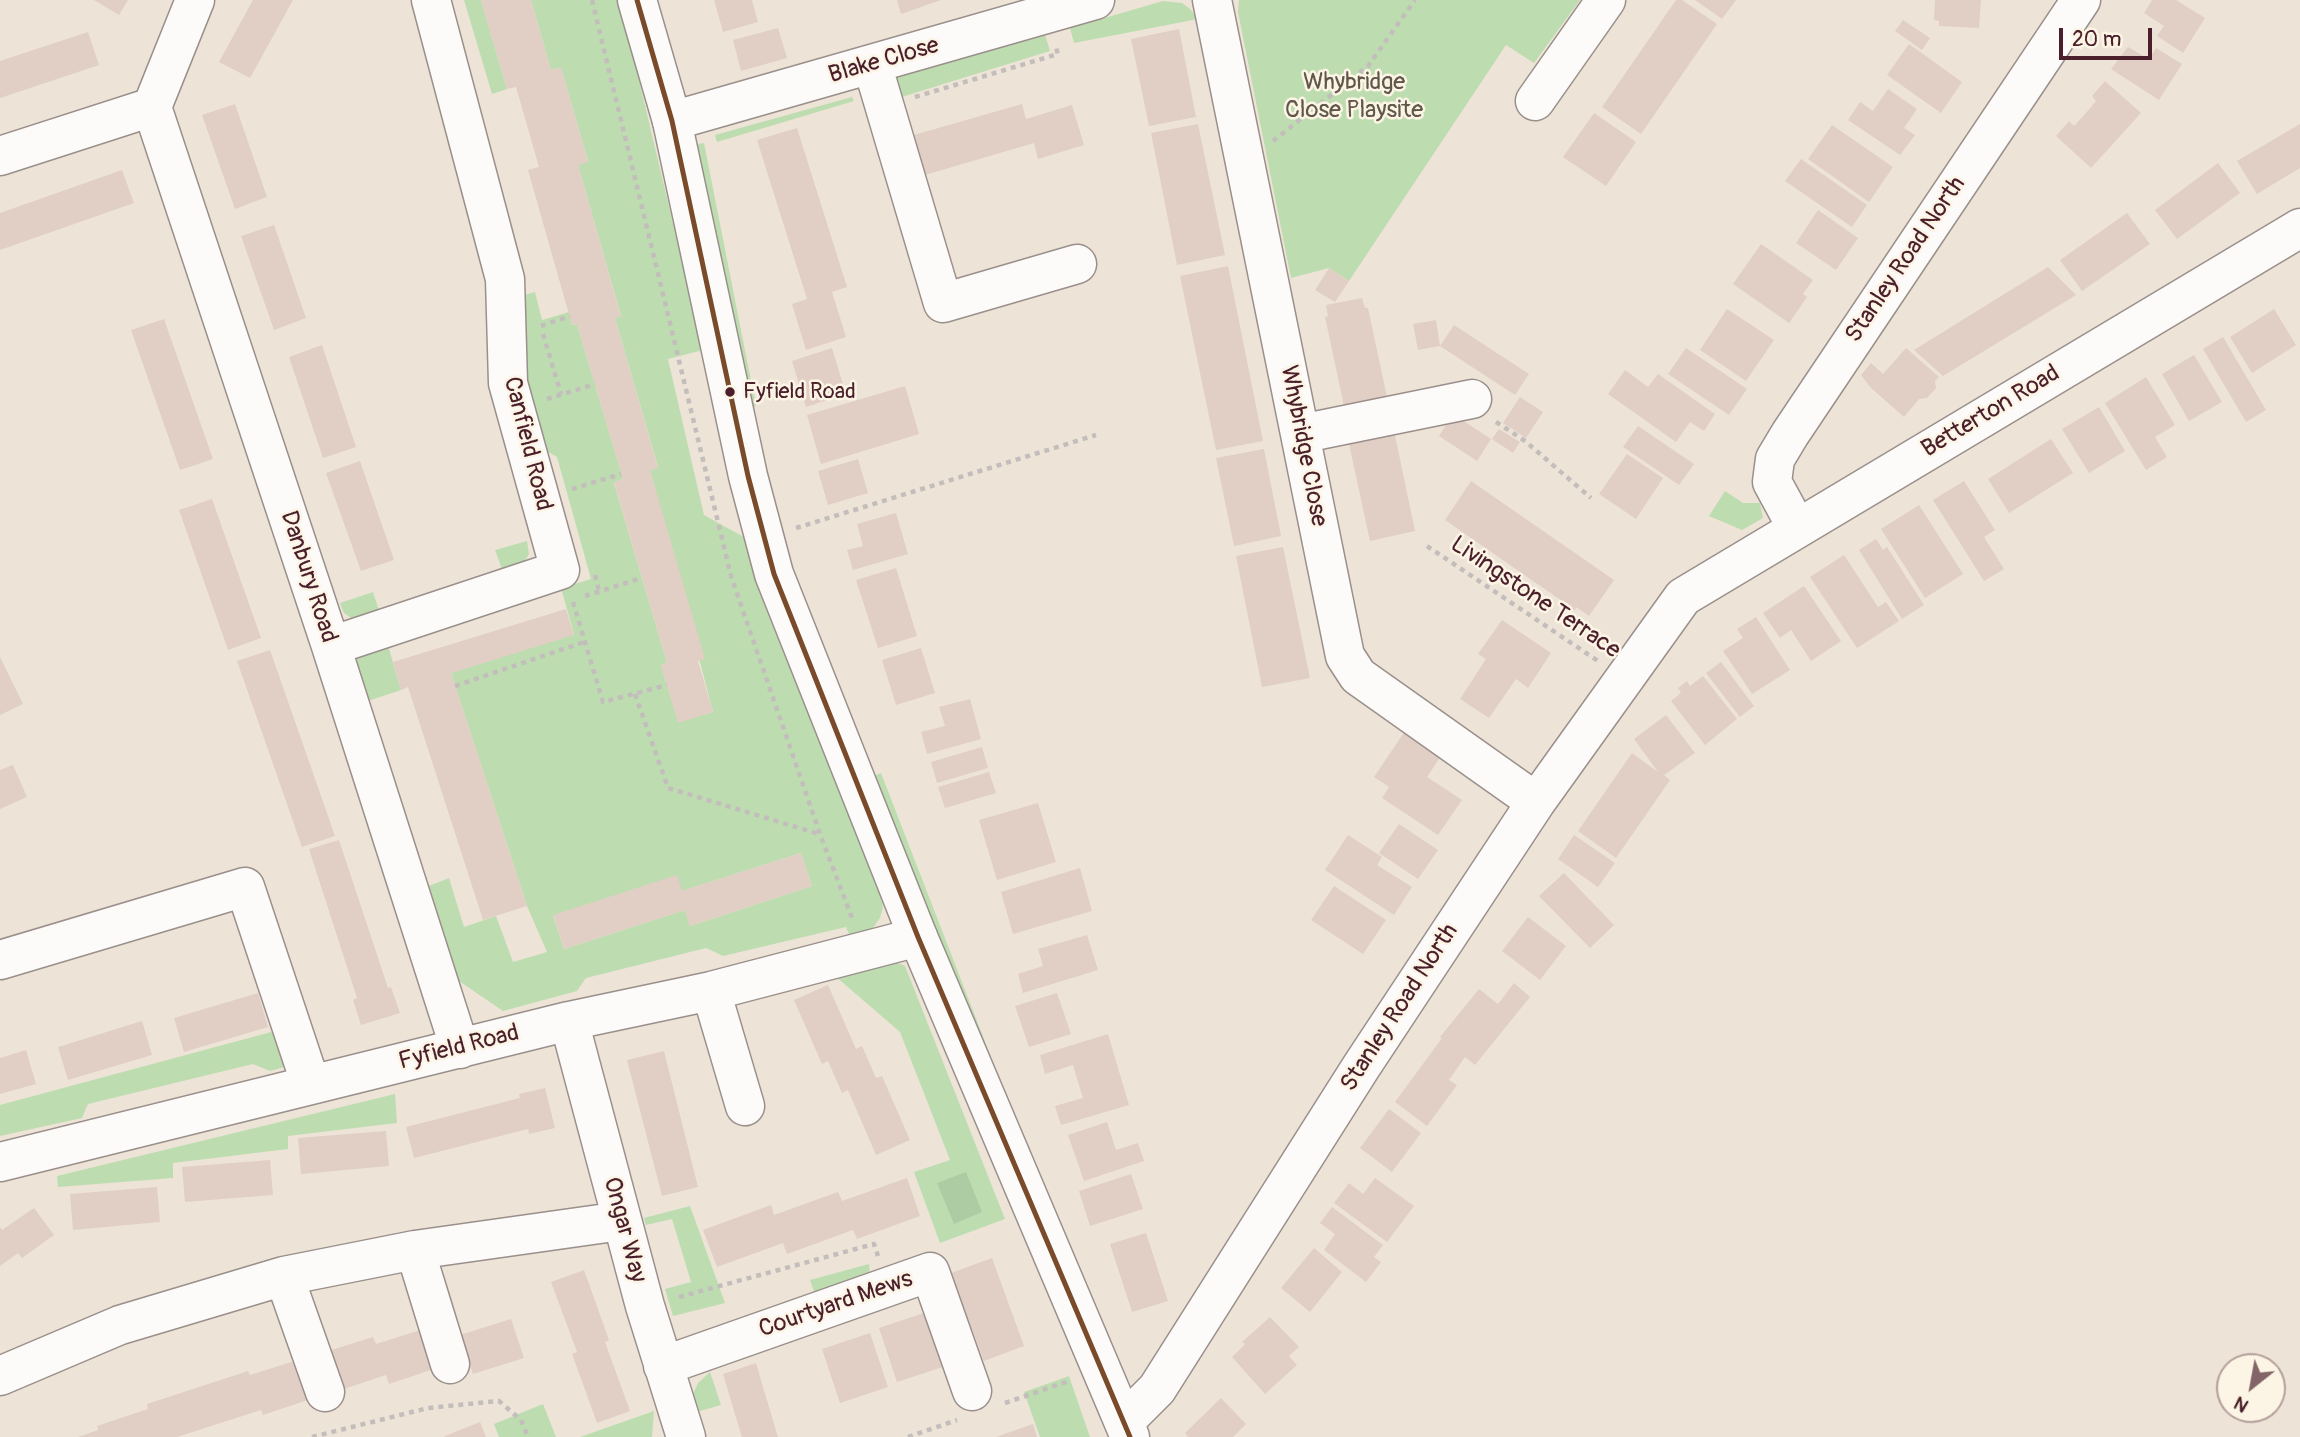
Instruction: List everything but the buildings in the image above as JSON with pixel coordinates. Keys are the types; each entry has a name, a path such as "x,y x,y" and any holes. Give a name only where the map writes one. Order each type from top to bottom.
{"street":[{"path":"0,156 152,107 195,0"},
{"name":"Canfield Road","path":"331,646 560,570 508,383 505,279 431,0"},
{"path":"637,0 672,121 748,476 784,605 918,937 1127,1429"},
{"name":"Blake Close","path":"672,121 1095,0"},
{"name":"Whybridge Close","path":"1212,0 1345,656 1358,676 1536,802"},
{"path":"1535,101 1606,0"},
{"name":"Stanley Road North","path":"1797,528 1772,482 1775,459 2070,7"},
{"path":"872,64 943,303 1077,264"},
{"name":"Danbury Road","path":"152,107 331,646 460,1049"},
{"name":"Betterton Road","path":"1683,597 2300,228"},
{"path":"1300,434 1467,400"},
{"name":"Stanley Road North","path":"1127,1429 1157,1389 1361,1067 1536,802 1683,597"},
{"path":"0,960 245,887 311,1085"},
{"name":"Fyfield Road","path":"0,1161 569,1021 711,991 918,937"},
{"path":"711,991 746,1106"},
{"name":"Ongar Way","path":"569,1021 621,1221 686,1437"},
{"path":"0,1376 120,1325 284,1276 415,1250 621,1221"},
{"path":"415,1250 450,1363"},
{"name":"Courtyard Mews","path":"663,1366 930,1272 972,1391"},
{"path":"284,1276 325,1392"}],"path":[{"path":"1245,163 1368,66 1415,0"},
{"path":"884,106 1058,54 1046,13"},
{"path":"541,326 561,394"},
{"path":"1467,400 1525,441 1591,498"},
{"path":"764,538 1096,435"},
{"path":"571,490 621,474"},
{"name":"Livingstone Terrace","path":"1427,546 1624,679"},
{"path":"642,578 572,600 603,702 667,685"},
{"path":"455,686 584,642"},
{"path":"635,694 668,788 820,834"},
{"path":"645,1306 874,1244 888,1287"},
{"path":"312,1437 428,1408 499,1401 521,1420 528,1437"}],"green space":[{"path":"464,0 481,0 507,89 492,94"},
{"path":"531,0 620,0 703,350 668,359 704,515 744,537 768,614 880,892 883,907 873,928 851,939 846,927 723,956 706,948 586,978 577,991 503,1011 459,981 429,886 449,878 464,927 496,916 513,962 547,952 527,906 451,673 574,634 561,588 591,579 557,457 539,447 526,397 521,296 535,292 542,320 569,312 572,325 577,324 623,479 614,483 667,663 661,665 678,722 713,712 650,470 658,467 615,318 621,316 578,165 588,161 561,68 551,70","holes":["801,853 812,886 690,926 685,910 564,949 553,916 682,891"]},
{"name":"Whybridge Close Playsite","path":"1239,0 1580,0 1534,63 1506,45 1349,281 1329,268 1291,278 1238,12"},
{"path":"1163,1 1182,3 1198,19 1074,43 1070,28"},
{"path":"1043,28 1050,51 892,100 887,77"},
{"path":"852,97 854,101 717,142 715,135"},
{"path":"704,143 756,406 753,407 697,148 698,144"},
{"path":"1725,491 1743,503 1760,503 1763,518 1742,530 1709,516"},
{"path":"527,541 529,554 523,564 504,575 495,550"},
{"path":"373,592 381,617 354,620 344,613 340,603"},
{"path":"387,642 401,690 368,701 356,656"},
{"path":"881,773 1020,1132 869,778"},
{"path":"893,961 905,966 1005,1219 940,1243 914,1172 950,1160 900,1032 835,976"},
{"path":"286,1028 298,1063 270,1071 253,1064 88,1104 82,1118 0,1136 0,1105"},
{"path":"395,1094 397,1123 288,1136 288,1149 173,1163 173,1178 58,1187 57,1176"},
{"path":"966,1172 982,1212 954,1224 937,1183"},
{"path":"690,1206 725,1303 673,1316 665,1289 691,1282 672,1219 646,1225 644,1218"},
{"path":"869,1264 870,1276 816,1297 810,1280"},
{"path":"710,1372 721,1405 693,1413 693,1394 698,1383"},
{"path":"1069,1376 1090,1437 1040,1437 1024,1392"},
{"path":"543,1404 556,1437 499,1437 494,1424"},
{"path":"654,1411 652,1437 580,1437"}],"transit line":[{"path":"637,0 672,121 748,476 774,574 918,937 1130,1437"}],"place":[{"name":"Fyfield Road","path":"730,392"}]}
